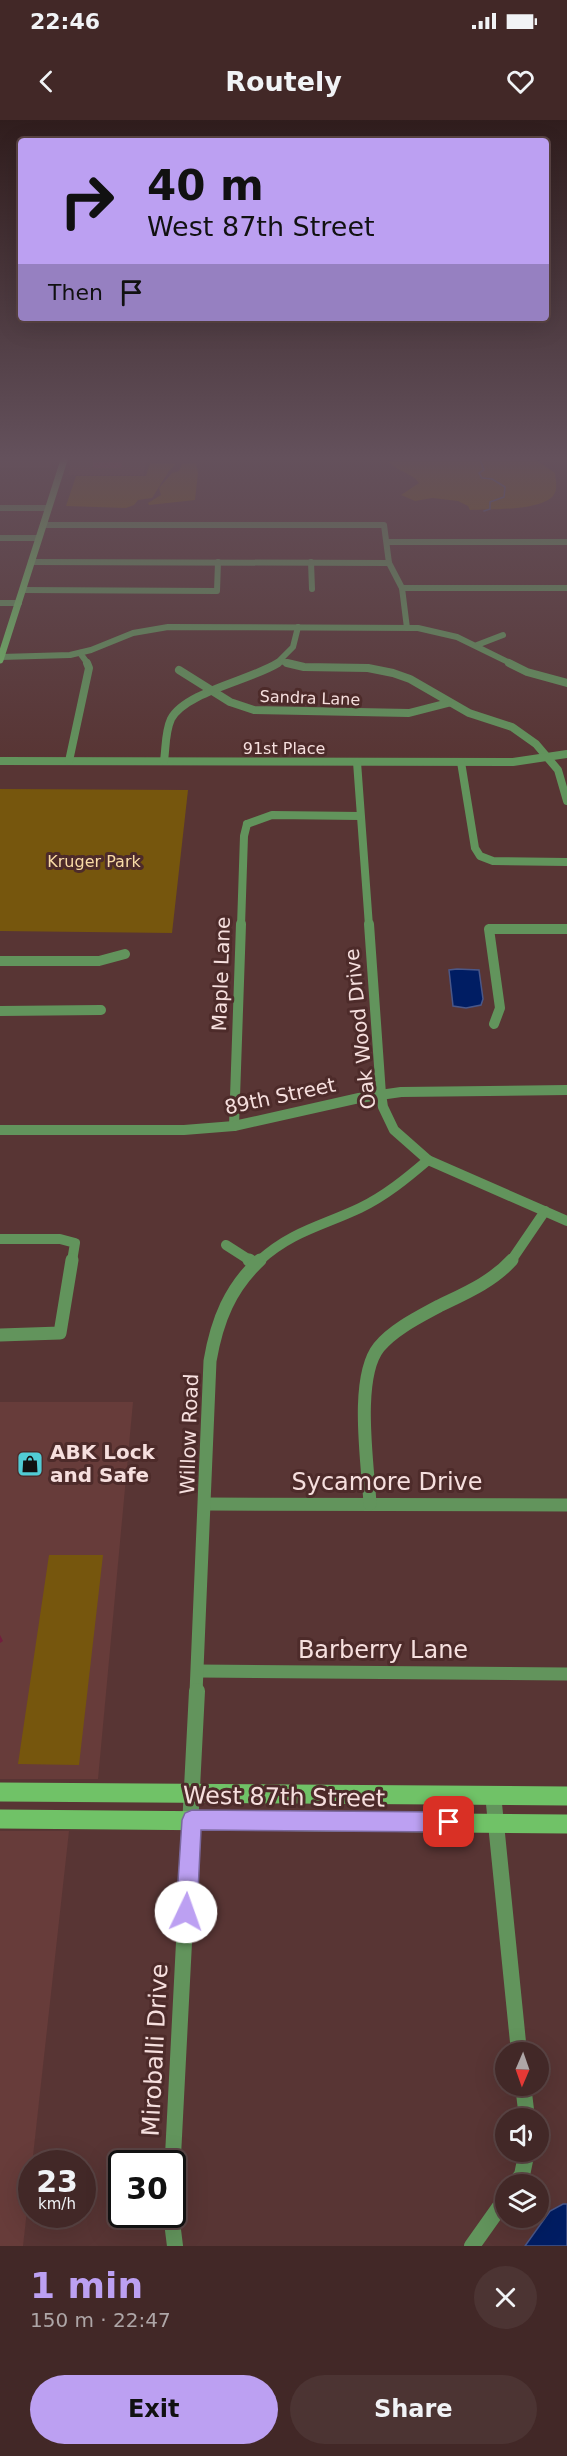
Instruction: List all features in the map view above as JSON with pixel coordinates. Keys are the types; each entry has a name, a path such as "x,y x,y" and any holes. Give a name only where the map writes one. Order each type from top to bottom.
{"street":[{"path":"407,628 402,588 389,562 31,562 1,658 54,657 80,653 133,633 160,628 407,628 449,634 477,645 528,672 566,683"},
{"path":"23,590 217,591 218,562"},
{"path":"311,562 312,589"},
{"path":"402,588 567,588"},
{"path":"0,603 19,603"},
{"path":"164,761 174,714 190,701 246,679 280,662 295,645 298,627"},
{"path":"477,645 503,635"},
{"path":"69,761 89,668 86,659 80,653"},
{"path":"280,662 304,667 381,670 410,679 469,713 519,731 536,744 558,770 567,801"},
{"name":"Sandra Lane","path":"179,670 212,692 237,705 254,710 409,713 433,709 448,702"},
{"name":"91st Place","path":"0,761 513,762 567,754"},
{"name":"Oak Wood Drive","path":"357,762 383,1107 394,1130 428,1160 567,1221"},
{"path":"461,762 475,848 480,856 493,861 567,862"},
{"name":"Maple Lane","path":"234,1126 243,822 272,815 360,816"},
{"path":"494,1024 500,1008 489,929 567,929"},
{"path":"0,961 99,962 125,954"},
{"path":"0,1011 101,1010"},
{"name":"89th Street","path":"0,1130 159,1131 234,1126 381,1094 450,1090 567,1090"},
{"name":"Willow Road","path":"192,1820 206,1504 208,1399 216,1331 220,1316 234,1291 255,1264 302,1231 376,1199 428,1160"},
{"path":"370,1504 364,1389 365,1377 375,1353 399,1330 503,1271 525,1245 545,1211"},
{"path":"0,1239 60,1239 75,1243 60,1333 0,1335"},
{"path":"226,1245 255,1264"},
{"name":"Sycamore Drive","path":"206,1504 567,1505"},
{"name":"Barberry Lane","path":"198,1671 567,1674"},
{"name":"West 87th Street","path":"0,1792 567,1796"},
{"path":"493,1794 518,2042"},
{"name":"West 87th Street","path":"0,1819 567,1824"},
{"name":"Miroballi Drive","path":"173,2150 192,1820"},
{"path":"472,2246 495,2214"},
{"path":"173,2228 175,2246"}],"shaded area":[{"path":"449,970 479,970 483,999 481,1005 466,1008 453,1006"},
{"path":"0,1402 133,1402 98,1779 0,1779"},
{"path":"0,1831 69,1831 34,2150 18,2150 18,2228 25,2228 23,2246 0,2246"},
{"path":"567,2204 567,2246 525,2246 538,2228 549,2228 550,2211"}],"green space":[{"name":"Kruger Park","path":"0,789 188,790 172,933 0,931"},
{"path":"49,1555 103,1555 79,1765 18,1764"}],"place":[{"name":"ABK Lock and Safe","path":"30,1464"}],"route":[{"path":"186,1912 192,1820 449,1822"}]}
